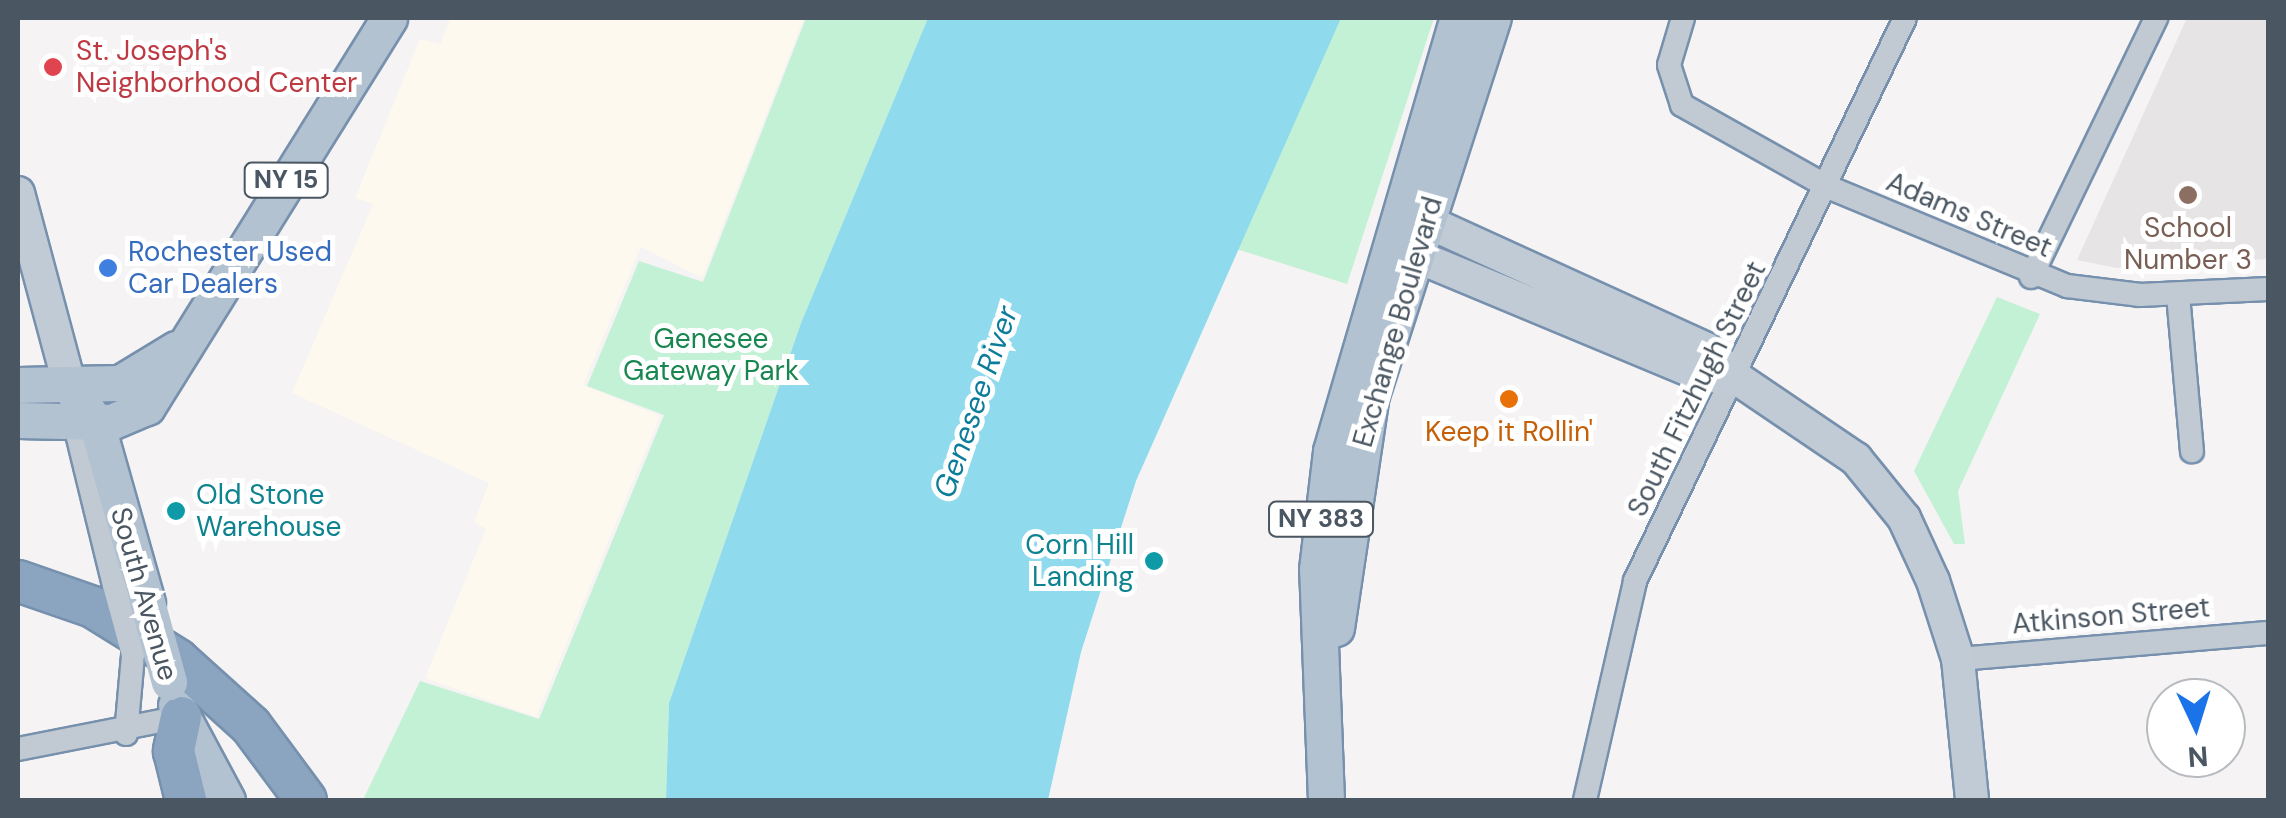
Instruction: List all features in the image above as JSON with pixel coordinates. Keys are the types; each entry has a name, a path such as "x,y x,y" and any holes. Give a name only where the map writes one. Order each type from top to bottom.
{"highway":[{"path":"18,580 93,607 178,660 241,716 306,800"},
{"path":"175,700 174,752 186,800"}],"main road":[{"name":"NY 15","path":"18,385 79,410 142,411 388,18"},
{"name":"Exchange Boulevard","path":"1413,215 1458,18"},
{"name":"Exchange Boulevard","path":"1326,800 1327,693 1320,520 1339,411 1493,18"},
{"name":"South Avenue","path":"18,193 79,410 147,602 175,700 227,800"},
{"path":"1413,215 1706,349 1738,380 1813,423 1891,498 1958,659 1972,800"},
{"path":"1402,249 1702,375 1738,380"},
{"path":"18,420 79,410"}],"street":[{"name":"Adams Street","path":"1682,18 1669,64 1682,105 1828,187 2032,277 2178,295 2268,289"},
{"name":"South Fitzhugh Street","path":"1586,800 1623,612 1738,380 1905,18"},
{"path":"2032,277 2156,18"},
{"path":"2178,295 2192,451"},
{"name":"South Avenue","path":"79,410 132,655 126,734"},
{"name":"Atkinson Street","path":"1958,659 2268,633"},
{"path":"18,749 126,734 175,700"}],"shaded area":[{"path":"451,18 804,18 702,278 641,247 583,385 660,416 536,717 425,678 486,529 474,522 489,483 292,393 373,204 355,198 420,39 440,44"},
{"name":"School Number 3","path":"2187,18 2268,18 2268,259 2117,268 2077,260"}],"green space":[{"name":"Genesee Gateway Park","path":"806,18 928,18 801,323 669,703 666,800 363,800 420,681 539,719 664,415 587,386 639,261 703,282"},
{"path":"1330,18 1434,18 1347,284 1227,246"},
{"path":"1997,297 2040,314 1958,491 1965,544 1954,544 1914,471"}],"water":[{"name":"Genesee River","path":"928,18 1341,18 1136,481 1081,652 1048,800 666,800 669,703 801,323"}],"place":[{"name":"St. Joseph's Neighborhood Center","path":"53,67"},
{"name":"School Number 3","path":"2188,195"},
{"name":"Rochester Used Car Dealers","path":"108,268"},
{"name":"Keep it Rollin'","path":"1509,399"},
{"name":"Old Stone Warehouse","path":"176,511"},
{"name":"Corn Hill Landing","path":"1154,561"}]}
